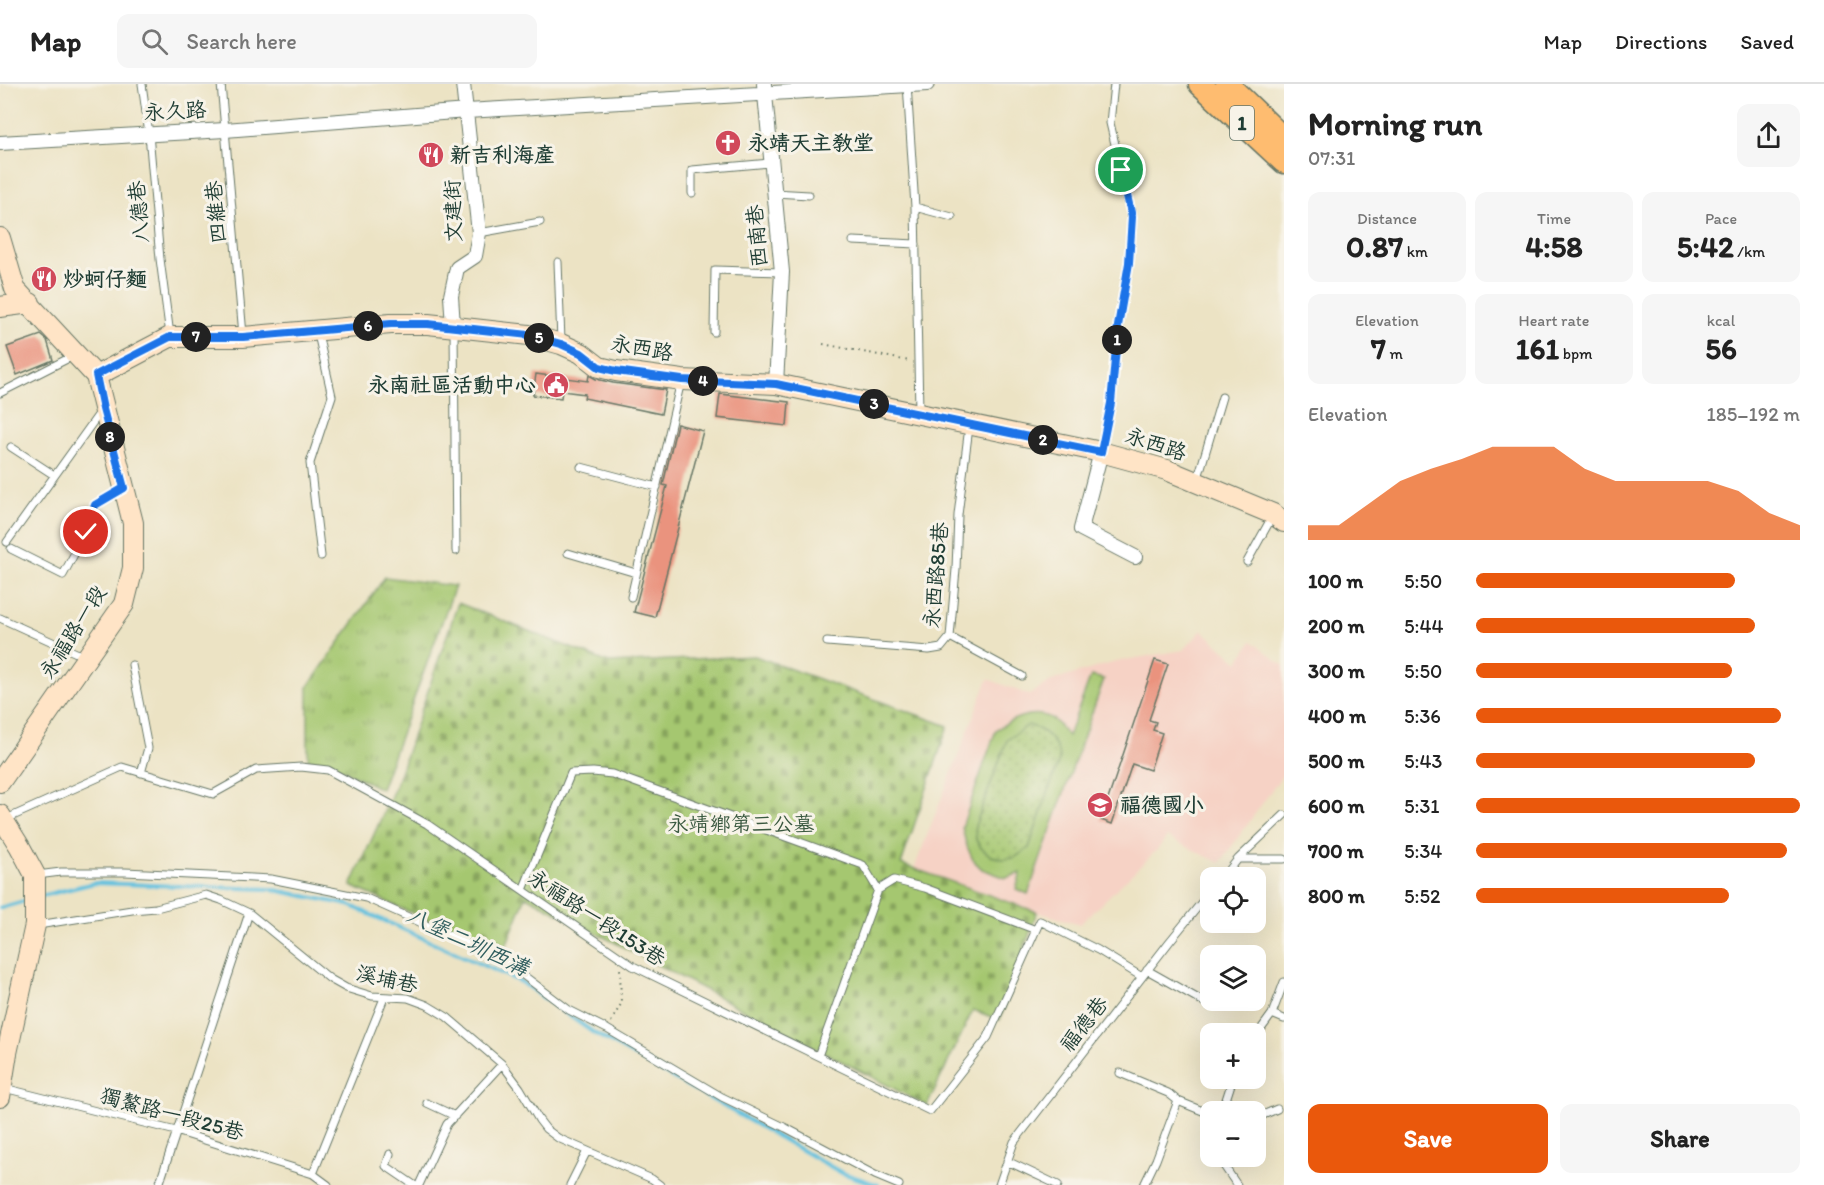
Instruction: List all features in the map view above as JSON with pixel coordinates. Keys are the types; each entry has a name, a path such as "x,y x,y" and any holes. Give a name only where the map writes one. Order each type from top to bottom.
{"main road":[{"name":"1","path":"1200,84 1284,162"},
{"name":"1","path":"1227,84 1284,139"}],"street":[{"name":"文建街","path":"453,326 451,296 457,268 476,256 479,233 463,84"},
{"name":"永久路","path":"0,143 225,130 764,89 927,84"},
{"name":"西南巷","path":"764,89 782,272 776,384"},
{"name":"永福路一段","path":"0,238 15,289 96,375 133,523 134,568 124,604 0,783"},
{"path":"0,307 30,303"},
{"name":"永西路","path":"96,375 170,337 243,337 391,324 453,326 529,335 561,344 581,353 599,367 682,380 776,384 1101,452 1167,470 1279,518"},
{"path":"1101,452 1081,529 1135,557"},
{"path":"1,1092 7,1053 35,925 34,875 21,847 2,818"}],"lane":[{"name":"八德巷","path":"142,84 170,337"},
{"name":"四維巷","path":"221,84 243,337"},
{"path":"1101,452 1111,403 1118,326 1129,263 1132,217 1110,123 1114,84"},
{"path":"907,85 915,207 919,414"},
{"path":"692,193 692,170 770,163"},
{"path":"774,193 808,195"},
{"path":"915,207 952,217"},
{"path":"479,233 540,222"},
{"path":"853,241 916,244"},
{"path":"558,262 561,344"},
{"path":"714,332 715,270 782,272"},
{"path":"453,326 456,551"},
{"path":"317,330 332,396 310,462 321,556"},
{"path":"0,393 77,353"},
{"path":"631,597 682,380"},
{"path":"1196,482 1222,397"},
{"path":"7,542 103,409"},
{"name":"永西路85巷","path":"826,642 929,650 941,648 950,637 958,515 969,425"},
{"path":"11,447 54,475"},
{"path":"581,467 657,487"},
{"path":"11,549 63,575 86,532 95,505 124,488"},
{"path":"1247,562 1279,518"},
{"path":"568,553 636,573"},
{"path":"0,618 87,658"},
{"path":"950,637 1022,676"},
{"path":"132,665 148,748 141,772"},
{"name":"永福路一段153巷","path":"2,818 122,767 213,794 256,770 301,767 328,770 428,824 633,966 930,1111 988,1037 1036,930"},
{"path":"523,890 571,773 593,771 612,774 862,865 878,890"},
{"path":"1232,867 1284,815"},
{"path":"1238,859 1284,859"},
{"path":"34,875 61,872 124,872 271,879 366,898 502,959 569,1010 607,1029 722,1097 899,1185"},
{"path":"818,1056 878,890 894,880 925,888 1036,930 1040,921 1200,1000"},
{"name":"溪埔巷","path":"35,925 156,908 206,895 249,913 330,979 345,988 384,998 408,998 427,1005 447,1017 502,1064 546,1129 558,1138 652,1179 660,1185"},
{"name":"福德巷","path":"999,1185 1014,1142 1200,904"},
{"path":"159,1185 249,913"},
{"path":"1265,1023 1272,1014 1284,982"},
{"path":"314,1174 384,998"},
{"path":"1272,1014 1284,1019"},
{"path":"390,1154 386,1166 416,1185 447,1124 502,1064"},
{"path":"1120,1073 1168,1093 1178,1101 1200,1110"},
{"name":"獨鰲路一段25巷","path":"1,1092 176,1131 314,1174 328,1185"},
{"path":"1144,1185 1178,1101"},
{"path":"427,1103 455,1116"},
{"path":"1266,1114 1277,1109"},
{"path":"570,1185 587,1151"},
{"path":"1007,1161 1058,1185"},
{"path":"1225,1167 1237,1185"}],"path":[{"path":"823,344 918,363"},
{"path":"607,1029 621,1004 620,957"}],"shaded area":[{"name":"福德國小","path":"1202,630 1238,662 1252,641 1284,666 1284,773 1220,863 1167,837 1157,850 1080,924 1037,912 914,869 988,679 1029,695 1051,681 1119,661 1184,650"}],"green space":[{"path":"385,577 455,586 381,789 328,762 308,760 308,687"},
{"name":"永靖鄉第三公墓","path":"458,603 609,663 755,656 948,726 901,864 1037,912 1000,1020 973,1010 927,1106 526,896 503,953 351,886 395,787"},
{"path":"1091,676 1104,679 1028,894 1016,889 1021,873 1006,878 982,869 973,860 962,827 996,730 1022,716 1044,715 1054,720 1068,736","holes":["1028,725 1049,737 1060,758 1029,848 1014,858 1003,859 991,856 981,848 976,840 975,826 1007,740"]},
{"path":"1028,725 1049,737 1060,758 1029,848 1014,858 1003,859 991,856 981,848 976,840 975,826 1007,740"}],"building":[{"path":"41,335 47,340 53,360 17,375 7,347"},
{"path":"536,374 588,381 589,375 613,383 666,390 661,414 584,398 585,394 562,391 561,398 533,395"},
{"path":"720,394 789,402 787,426 717,418"},
{"path":"677,424 703,431 655,617 634,612 667,486 663,485"},
{"path":"1155,660 1168,664 1149,720 1156,722 1153,730 1162,733 1150,770 1132,764 1112,824 1101,820"}],"waterway":[{"name":"八堡二圳西溝","path":"41,896 94,883 270,889 349,905 523,983 594,1033 842,1173 878,1185"},
{"name":"八堡二圳西溝","path":"0,908 28,900"}],"place":[{"name":"永靖天主教堂","path":"728,143"},
{"name":"新吉利海產","path":"431,155"},
{"name":"炒蚵仔麵","path":"44,279"},
{"name":"永南社區活動中心","path":"556,385"},
{"name":"福德國小","path":"1100,805"}],"route":[{"path":"86,532 95,505 124,488 96,375 170,337 243,337 391,324 428,324 529,335 561,344 581,353 599,367 616,371 682,380 776,384 1101,452 1111,403 1118,326 1129,263 1132,217 1121,170"}]}
